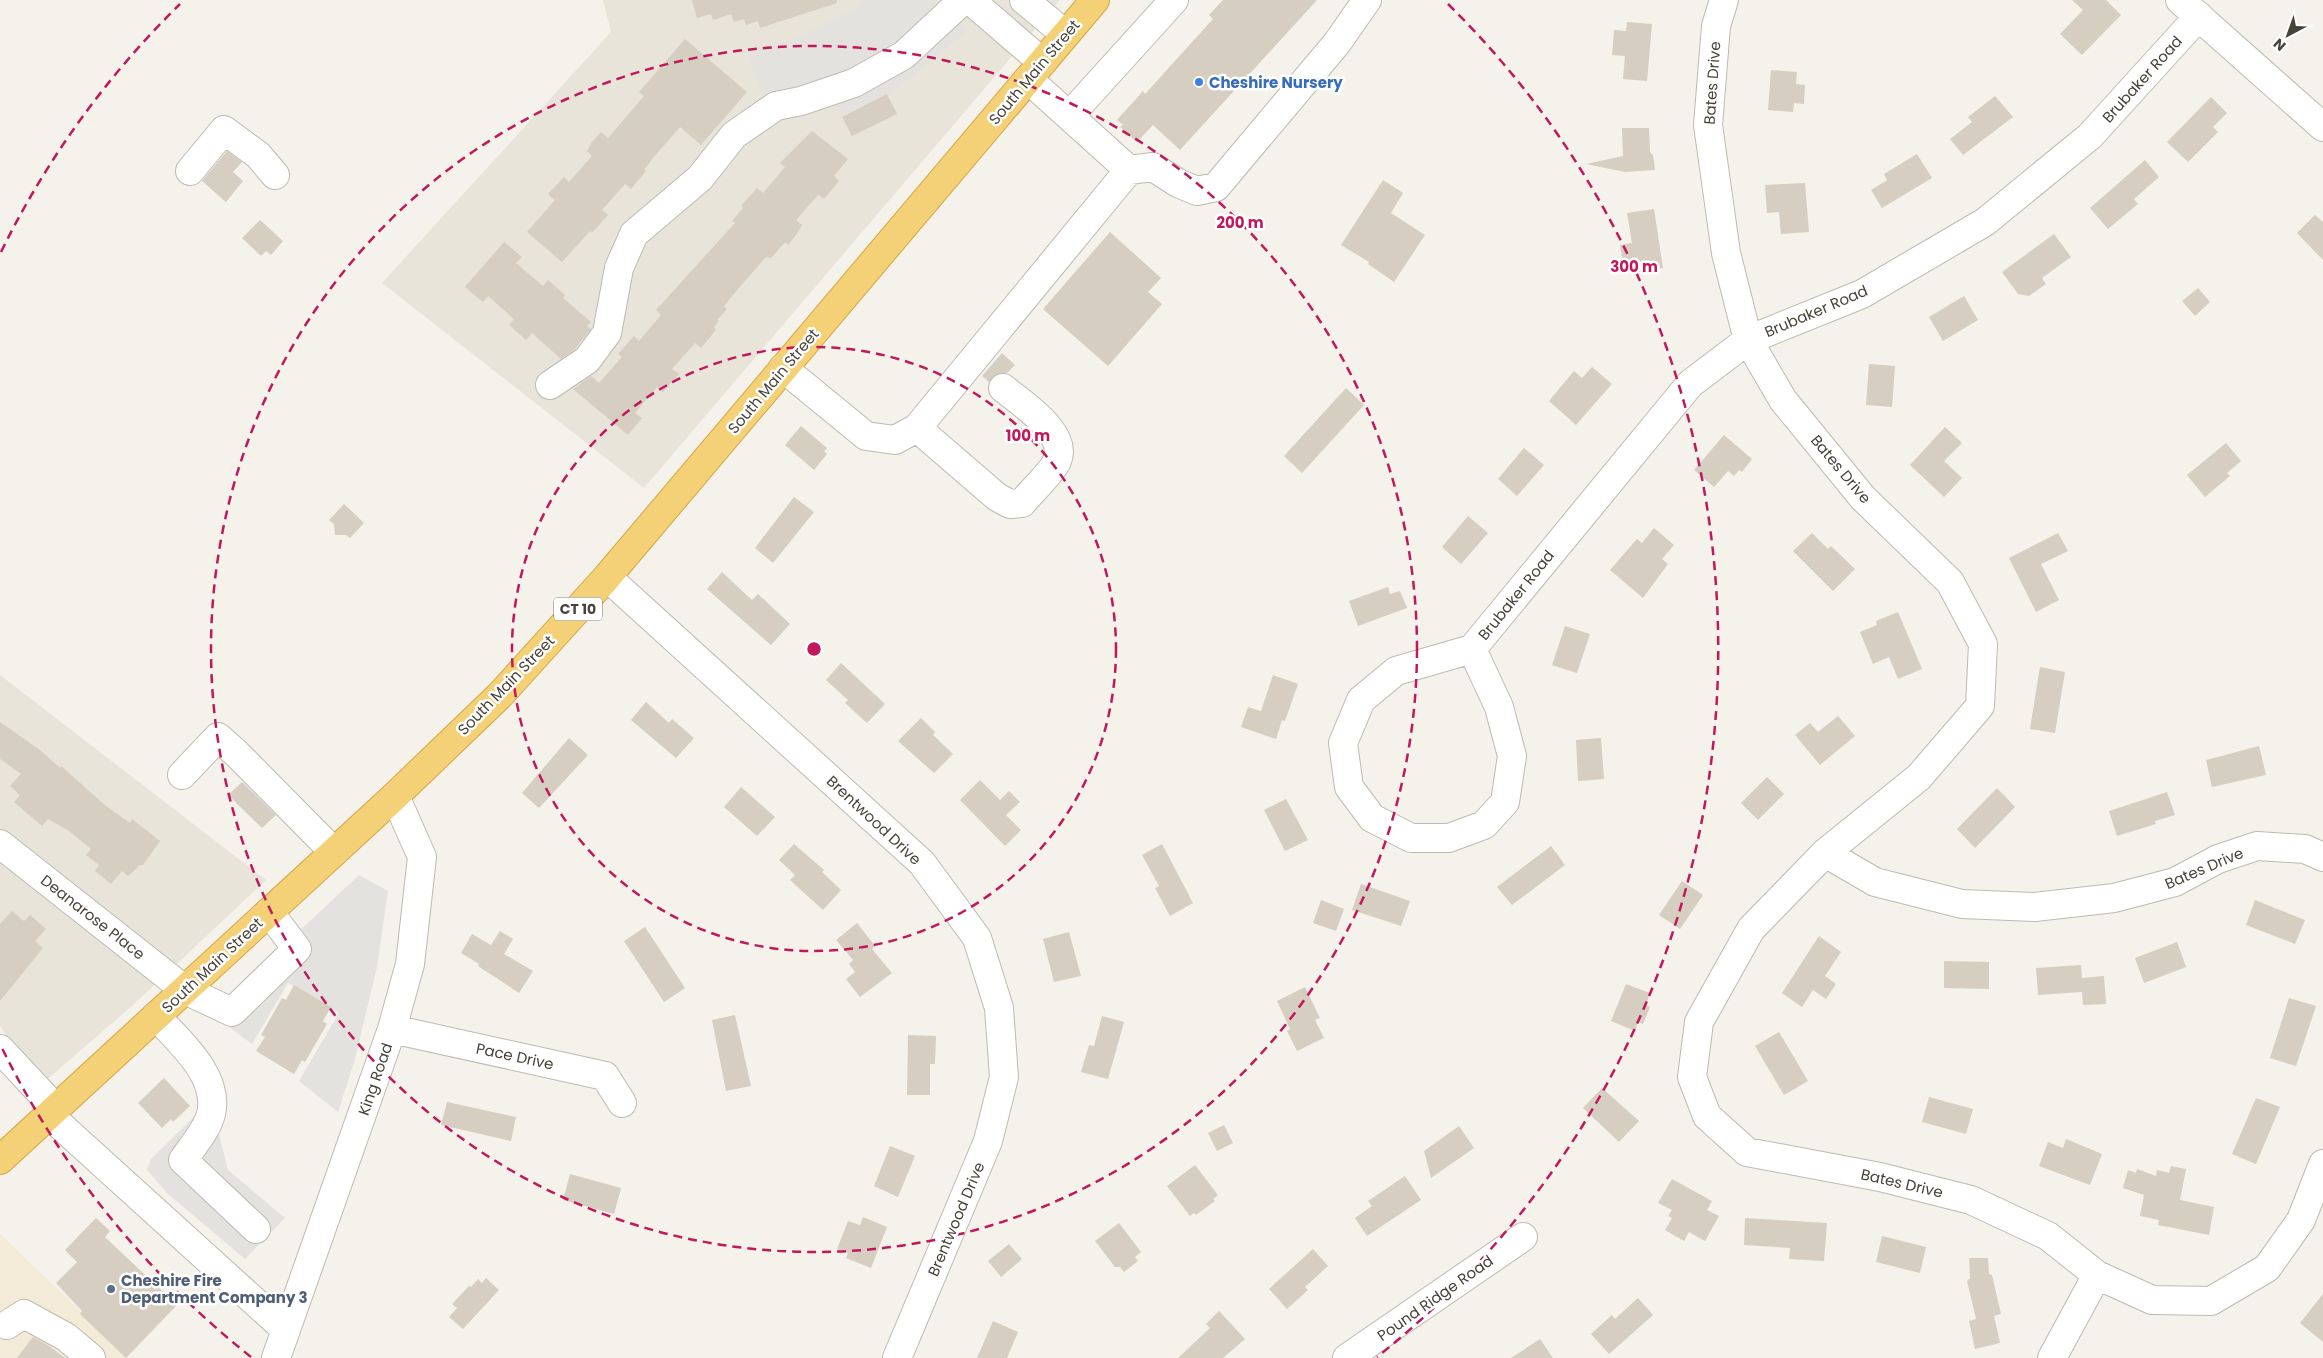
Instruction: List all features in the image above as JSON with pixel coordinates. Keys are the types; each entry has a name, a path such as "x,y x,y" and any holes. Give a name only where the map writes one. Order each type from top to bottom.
{"highway":[{"name":"South Main Street","path":"0,1160 395,796 501,694 607,577 1095,0"}],"street":[{"path":"550,386 587,360 607,333 619,268 634,234 700,178 734,135 776,106 801,101 854,83 904,55 963,0"},
{"path":"970,0 1035,70 1069,116 1129,170"},
{"path":"1024,0 1065,34"},
{"path":"1069,116 1174,0"},
{"path":"784,368 866,436 895,440 917,428 1129,170 1153,167 1197,191 1216,187 1337,43 1367,0"},
{"name":"Bates Drive","path":"1724,0 1716,26 1708,125 1726,253 1748,340 1783,400 1863,498 1950,582 1984,644 1980,706 1919,777 1825,854 1751,929 1699,1022 1692,1077 1707,1116 1747,1152 1880,1177 1971,1200 2048,1236 2097,1274 2152,1300 2210,1301 2267,1268 2301,1220 2323,1164"},
{"path":"2189,8 2323,128"},
{"name":"Brubaker Road","path":"1472,649 1499,707 1512,756 1505,802 1484,825 1449,838 1411,838 1372,818 1349,787 1343,743 1361,700 1396,671 1472,649 1690,384 1748,340 1862,294 1985,222 2090,136 2189,8"},
{"path":"190,171 224,130 258,155 275,175"},
{"path":"917,428 997,497 1010,504 1022,503 1057,462 1060,446 1052,430 1003,388"},
{"name":"Brentwood Drive","path":"607,577 922,863 977,938 999,1008 1004,1077 988,1141 897,1358"},
{"path":"182,775 218,737 334,852"},
{"name":"King Road","path":"276,1358 392,1029 410,964 422,857 395,796"},
{"name":"Deanarose Place","path":"0,844 185,990 232,1012 297,949 269,912"},
{"name":"Bates Drive","path":"1825,854 1875,882 1962,904 2035,907 2114,898 2175,882 2218,859 2257,846 2305,849 2323,857"},
{"path":"156,1016 199,1065 210,1087 211,1116 183,1160 256,1229"},
{"name":"Pace Drive","path":"392,1029 605,1076 622,1103"},
{"path":"0,1049 53,1112 286,1330"},
{"name":"Pound Ridge Road","path":"1347,1358 1522,1237"},
{"path":"2052,1358 2097,1274"},
{"path":"2,1325 24,1314 66,1337 91,1358"}],"shaded area":[{"path":"603,0 1060,0 644,488 382,283 611,32"},
{"path":"864,0 932,0 967,31 894,91 842,116 833,99 771,119 747,53 796,38 856,8"},
{"path":"0,675 266,880 132,1006 44,1082 12,1045 0,1026"},
{"path":"359,875 388,891 377,967 355,1059 338,1112 299,1081 339,1013 288,983 252,1044 211,1014"},
{"path":"204,1107 216,1123 228,1170 285,1218 245,1259 168,1194 147,1170 151,1159"},
{"path":"0,1234 129,1358 0,1358"}],"building":[{"path":"692,0 837,0 837,3 760,28 758,21 746,25 744,19 734,22 731,14 713,20 711,14 697,18"},
{"name":"Cheshire Nursery","path":"1223,0 1317,0 1180,150 1153,125 1137,142 1120,127 1123,125 1117,120 1143,91 1145,94 1213,19 1209,15"},
{"path":"2072,0 2106,0 2121,15 2082,55 2060,34 2083,10"},
{"path":"1627,22 1652,24 1647,81 1623,79 1625,56 1612,55 1614,30 1626,31"},
{"path":"685,39 747,92 701,145 680,127 653,158 644,170 646,171 631,189 625,184 602,210 608,215 592,233 590,231 562,262 527,232 555,200 548,194 564,177 569,182 592,156 587,151 601,132 608,138 644,96 639,92"},
{"path":"1771,70 1797,72 1796,84 1805,85 1804,104 1794,103 1793,112 1768,110"},
{"path":"887,94 897,114 852,136 842,117"},
{"path":"1995,96 2013,117 1963,155 1950,139 1972,122 1968,117"},
{"path":"2211,97 2227,113 2213,127 2218,132 2188,162 2167,142"},
{"path":"1622,128 1649,128 1650,152 1653,155 1655,170 1625,172 1586,164 1623,156"},
{"path":"812,131 848,159 834,176 839,181 824,199 818,195 796,220 802,225 788,245 785,242 771,258 766,257 738,289 724,306 727,309 717,320 719,321 714,327 716,330 701,348 695,343 672,369 679,374 663,392 657,387 635,413 642,418 628,435 573,389 591,376 599,383 622,357 618,354 634,336 639,341 661,315 656,310 735,223 732,221 743,208 741,206 757,188 763,193 785,167 780,163"},
{"path":"227,151 242,162 233,172 243,181 226,202 202,181"},
{"path":"1917,154 1932,178 1882,208 1871,190 1887,180 1884,174"},
{"path":"2145,160 2159,177 2134,199 2138,204 2108,229 2090,208"},
{"path":"1383,180 1403,193 1391,213 1425,235 1394,282 1368,264 1369,262 1341,245"},
{"path":"1805,183 1809,232 1781,234 1779,212 1767,213 1765,185"},
{"path":"1654,209 1663,268 1636,272 1634,261 1623,263 1620,245 1632,243 1627,213"},
{"path":"2315,215 2323,222 2323,260 2297,233"},
{"path":"260,220 283,241 271,255 266,251 261,256 242,238"},
{"path":"1110,232 1161,278 1148,292 1162,304 1108,366 1043,309"},
{"path":"2054,234 2071,257 2042,278 2046,284 2029,296 2018,294 2002,272"},
{"path":"504,242 522,257 516,263 543,286 548,280 565,295 563,298 591,322 587,326 591,329 574,350 561,359 532,333 526,340 509,325 514,319 488,296 483,302 465,287"},
{"path":"2198,288 2210,302 2195,316 2182,301"},
{"path":"1964,296 1978,320 1943,341 1929,317"},
{"path":"1002,353 1015,365 1007,373 997,374 989,382 982,376"},
{"path":"1869,364 1895,366 1892,407 1866,405"},
{"path":"1592,367 1612,384 1576,425 1549,401 1574,371 1582,378"},
{"path":"1346,388 1364,405 1302,473 1284,456"},
{"path":"801,426 827,448 824,451 827,454 814,470 785,445"},
{"path":"1945,427 1962,443 1944,461 1962,478 1944,497 1910,465"},
{"path":"1724,435 1752,459 1742,472 1739,470 1734,476 1728,471 1714,487 1694,470"},
{"path":"2226,443 2241,461 2227,473 2230,476 2205,497 2187,475"},
{"path":"1524,448 1544,465 1517,496 1498,479"},
{"path":"794,497 814,512 773,563 755,548"},
{"path":"344,504 364,523 350,538 346,535 335,535 334,524 329,520"},
{"path":"1468,516 1488,533 1461,564 1442,547"},
{"path":"1654,528 1674,545 1662,559 1668,564 1643,598 1610,570 1637,539 1642,543"},
{"path":"1812,533 1828,549 1831,546 1855,569 1833,591 1793,551"},
{"path":"2058,533 2068,551 2041,564 2059,600 2036,612 2009,558"},
{"path":"722,572 752,600 758,594 790,624 771,645 707,589"},
{"path":"1388,587 1390,594 1400,591 1407,608 1358,626 1349,601"},
{"path":"1898,612 1922,669 1898,679 1889,657 1873,664 1860,632 1877,625 1876,621"},
{"path":"1565,626 1590,634 1577,673 1552,665"},
{"path":"841,663 885,704 867,723 845,703 848,700 826,680"},
{"path":"2040,667 2065,672 2055,733 2030,729"},
{"path":"1273,675 1298,684 1285,721 1282,720 1276,739 1241,727 1248,707 1261,711"},
{"path":"646,702 669,723 672,719 694,738 676,758 631,720"},
{"path":"1838,716 1855,736 1820,765 1795,735 1810,723 1818,732"},
{"path":"921,718 935,732 933,735 953,754 934,773 898,741"},
{"path":"0,722 40,750 60,768 61,766 106,806 130,823 132,819 160,841 143,865 140,865 128,876 122,871 111,884 95,871 99,865 86,855 91,849 69,831 48,819 42,826 14,802 20,795 10,786 21,774 0,759"},
{"path":"569,738 588,755 539,808 522,793"},
{"path":"1601,738 1604,779 1578,781 1576,740"},
{"path":"2259,746 2266,775 2212,787 2206,760"},
{"path":"1767,777 1784,794 1758,820 1741,803"},
{"path":"980,780 1000,800 1009,791 1020,802 1006,815 1021,830 1005,846 960,800"},
{"path":"242,782 276,815 262,828 228,795"},
{"path":"741,787 775,817 757,836 724,807"},
{"path":"1997,788 2015,807 1975,848 1957,829"},
{"path":"2167,792 2175,815 2155,821 2156,824 2117,836 2109,811"},
{"path":"1286,799 1308,840 1285,851 1264,810"},
{"path":"794,844 824,870 822,872 841,890 823,910 790,880 795,875 779,860"},
{"path":"1162,844 1193,903 1170,916 1155,888 1159,886 1142,855"},
{"path":"1551,846 1565,865 1512,905 1497,887"},
{"path":"1682,881 1703,895 1680,929 1659,915"},
{"path":"1361,884 1410,901 1401,926 1352,910"},
{"path":"1321,900 1344,909 1336,931 1313,923"},
{"path":"2255,900 2305,920 2295,944 2246,925"},
{"path":"12,911 24,921 30,915 46,929 35,941 43,948 0,1001 0,924"},
{"path":"857,923 875,946 872,949 892,973 860,997 846,979 855,972 849,964 853,960 836,940"},
{"path":"645,927 685,988 664,1002 624,941"},
{"path":"500,931 513,939 504,954 533,971 519,993 461,953 472,934 491,945"},
{"path":"1069,932 1081,976 1054,982 1043,939"},
{"path":"1819,936 1841,952 1825,976 1836,984 1826,999 1813,990 1802,1007 1782,993"},
{"path":"2177,942 2186,967 2144,983 2135,958"},
{"path":"1944,961 1989,962 1989,989 1944,988"},
{"path":"2081,965 2082,978 2104,976 2106,1004 2083,1005 2082,992 2038,995 2036,968"},
{"path":"1626,984 1650,993 1646,1005 1650,1007 1643,1024 1638,1022 1635,1031 1611,1021"},
{"path":"294,985 331,1007 323,1021 327,1024 305,1062 302,1060 294,1074 256,1051 265,1037 261,1035 282,998 286,1000"},
{"path":"1305,987 1320,1018 1315,1020 1324,1038 1297,1051 1287,1031 1290,1029 1277,1001"},
{"path":"2289,998 2316,1006 2296,1066 2270,1058"},
{"path":"735,1015 751,1086 726,1091 712,1020"},
{"path":"1102,1016 1124,1022 1108,1079 1081,1072 1089,1045 1094,1046"},
{"path":"1779,1032 1808,1081 1784,1095 1755,1046"},
{"path":"908,1035 936,1036 935,1064 930,1064 930,1095 907,1095"},
{"path":"164,1078 190,1106 173,1122 171,1119 162,1128 138,1103"},
{"path":"1602,1088 1639,1121 1619,1142 1583,1108"},
{"path":"1929,1097 1973,1109 1966,1134 1922,1122"},
{"path":"2256,1098 2280,1107 2256,1164 2232,1154"},
{"path":"447,1102 516,1117 511,1141 441,1125"},
{"path":"1224,1125 1233,1143 1217,1151 1208,1133"},
{"path":"1459,1126 1474,1148 1431,1178 1424,1151"},
{"path":"2066,1139 2102,1154 2090,1185 2039,1166 2048,1142 2063,1148"},
{"path":"890,1146 915,1156 898,1197 874,1186"},
{"path":"1195,1165 1218,1195 1213,1199 1215,1201 1196,1215 1194,1213 1190,1216 1167,1186"},
{"path":"2171,1166 2186,1169 2180,1200 2214,1207 2209,1235 2158,1225 2159,1220 2140,1216 2144,1195 2123,1188 2128,1170 2136,1173 2137,1169 2156,1176 2157,1170 2169,1173"},
{"path":"570,1174 621,1188 614,1214 563,1200"},
{"path":"1405,1176 1421,1200 1367,1236 1355,1218 1372,1206 1368,1201"},
{"path":"1672,1179 1712,1201 1707,1210 1719,1216 1705,1241 1689,1232 1684,1241 1665,1230 1672,1218 1668,1216 1672,1210 1658,1203"},
{"path":"863,1217 887,1227 871,1268 846,1258 848,1253 837,1249 848,1221 860,1225"},
{"name":"Cheshire Fire Department Company 3","path":"96,1218 110,1231 105,1237 177,1305 126,1358 80,1314 82,1311 56,1283 77,1262 65,1250"},
{"path":"1745,1218 1827,1223 1824,1261 1789,1259 1790,1248 1744,1245"},
{"path":"1119,1223 1141,1252 1135,1257 1138,1261 1124,1272 1120,1267 1115,1267 1095,1241"},
{"path":"1882,1236 1926,1247 1920,1273 1876,1262"},
{"path":"1009,1244 1022,1259 1001,1277 988,1261"},
{"path":"1313,1249 1328,1266 1305,1287 1308,1290 1287,1309 1269,1289"},
{"path":"1969,1258 1988,1258 1989,1274 1992,1275 2001,1314 1994,1316 2000,1343 1975,1349 1969,1321 1976,1319 1967,1281 1970,1278"},
{"path":"486,1278 499,1290 463,1329 449,1317 457,1308 452,1304 478,1279 482,1283"},
{"path":"2323,1294 2323,1342 2300,1323"},
{"path":"1638,1298 1653,1315 1609,1354 1591,1334 1612,1315 1615,1319"},
{"path":"1219,1311 1245,1339 1223,1358 1178,1358 1210,1328 1206,1324"},
{"path":"993,1321 1018,1332 1007,1358 977,1358"},
{"path":"33,1337 46,1344 65,1358 17,1358"},
{"path":"1540,1339 1553,1358 1511,1358"}],"place":[{"name":"Cheshire Nursery","path":"1199,82"},
{"name":"Cheshire Fire Department Company 3","path":"111,1289"}]}
